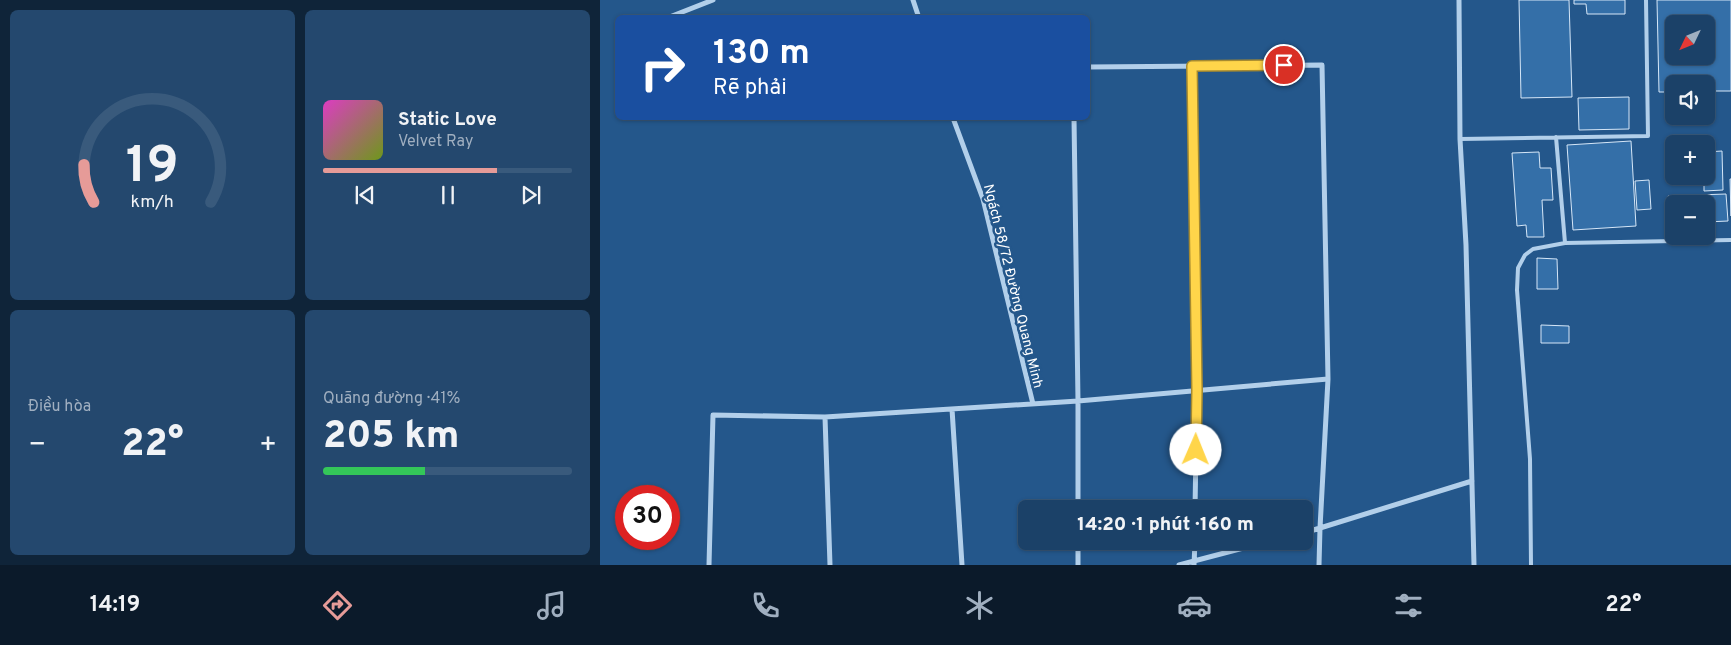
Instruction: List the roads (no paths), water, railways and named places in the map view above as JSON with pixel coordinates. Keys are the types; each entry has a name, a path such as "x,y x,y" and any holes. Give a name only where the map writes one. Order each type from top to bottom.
{"street":[{"path":"675,15 713,0"},
{"path":"914,0 918,15"},
{"path":"1459,0 1460,138 1466,245 1474,565"},
{"path":"1090,67 1322,65 1328,379 1319,565"},
{"path":"1192,66 1197,390 1195,500"},
{"name":"Ngách 58/72 Đường Quang Minh","path":"954,120 983,199 1033,404"},
{"path":"1074,120 1078,500"},
{"path":"709,565 713,415 825,416 952,409 1078,401 1328,379"},
{"path":"952,409 962,565"},
{"path":"825,416 830,565"},
{"path":"1313,530 1472,481"},
{"path":"1078,550 1078,565"},
{"path":"1194,563 1195,550"},
{"path":"1179,565 1194,563 1239,550"}],"lane":[{"path":"1460,138 1648,136 1646,0"},
{"path":"1556,138 1566,243"},
{"path":"1530,565 1530,459 1517,290 1518,268 1525,255 1533,248 1566,243 1731,240"}]}
